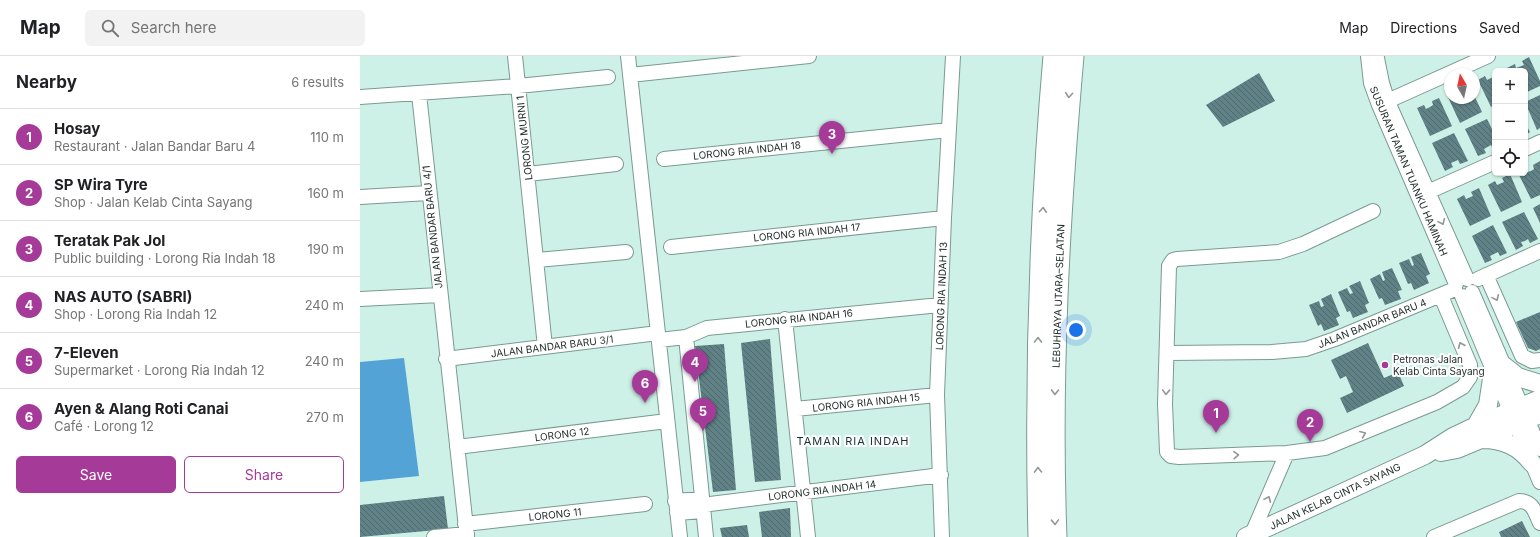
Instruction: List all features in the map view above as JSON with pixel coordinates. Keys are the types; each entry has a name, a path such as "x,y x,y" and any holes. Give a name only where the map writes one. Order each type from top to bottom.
{"highway":[{"name":"LEBUHRAYA UTARA–SELATAN","path":"1039,537 1037,407 1039,289 1048,130 1054,56"},
{"name":"LEBUHRAYA UTARA–SELATAN","path":"1056,537 1055,408 1058,283 1062,193 1073,56"}],"main road":[{"path":"1536,456 1522,452 1510,444 1479,432 1499,369 1540,384"},
{"name":"JALAN KELAB CINTA SAYANG","path":"1249,536 1425,455 1453,437 1479,432 1523,415 1540,399"}],"street":[{"path":"515,56 518,86 608,77"},
{"path":"628,56 680,537"},
{"path":"630,75 809,56"},
{"name":"LORONG RIA INDAH 13","path":"942,537 938,395 940,305 954,56"},
{"name":"SUSURAN TAMAN TUANKU HAMINAH","path":"1368,56 1371,83 1383,103 1499,369 1523,415 1536,456 1540,482"},
{"name":"SUSURAN TAMAN TUANKU HAMINAH","path":"1377,56 1383,103"},
{"path":"1383,103 1488,56"},
{"name":"LORONG MURNI 1","path":"360,97 518,86 537,260 544,346"},
{"name":"JALAN BANDAR BARU 4/1","path":"419,94 446,359 466,532"},
{"name":"LORONG RIA INDAH 18","path":"664,159 949,130"},
{"path":"1528,148 1540,142"},
{"path":"1423,193 1492,163"},
{"path":"528,174 616,164"},
{"path":"360,198 429,193"},
{"path":"1373,211 1303,244 1279,252 1178,259 1171,263 1169,266 1167,353 1167,452 1171,456 1179,457 1287,453 1325,448 1437,402 1464,387 1470,377 1470,365 1441,296"},
{"name":"LORONG RIA INDAH 17","path":"671,247 944,218"},
{"name":"JALAN BANDAR BARU 4","path":"1167,353 1272,352 1306,349 1335,339 1464,287 1486,275 1540,251"},
{"path":"537,260 626,252"},
{"path":"1486,275 1522,356 1532,362 1540,360"},
{"path":"360,299 440,296"},
{"name":"LORONG RIA INDAH 16","path":"658,337 686,337 707,328 785,319 940,305"},
{"path":"785,319 808,537"},
{"name":"JALAN BANDAR BARU 3/1","path":"446,359 544,346 658,337"},
{"path":"686,337 706,537"},
{"name":"LORONG RIA INDAH 15","path":"794,409 938,395"},
{"name":"LORONG 12","path":"457,447 667,421"},
{"path":"1249,536 1287,453"},
{"name":"LORONG RIA INDAH 14","path":"676,507 803,493 941,475"},
{"path":"1434,537 1512,504 1525,501 1531,504 1540,523"},
{"name":"LORONG 11","path":"441,537 645,504"}],"water":[{"path":"404,358 419,476 360,482 360,362"}],"building":[{"path":"1529,57 1540,81 1540,86 1528,92 1528,68 1516,68 1524,65 1522,61"},
{"path":"1515,64 1516,68 1507,68"},
{"path":"1259,73 1275,101 1223,127 1206,105"},
{"path":"1485,76 1487,80 1492,78 1491,107 1480,84 1480,79"},
{"path":"1540,95 1540,128 1537,130 1528,109 1528,101"},
{"path":"1439,98 1452,126 1430,136 1417,108 1424,105 1426,109 1433,105 1432,101"},
{"path":"1451,104 1478,104 1482,112 1460,123"},
{"path":"1487,119 1492,129 1492,147 1491,145 1484,149 1486,153 1478,156 1465,129"},
{"path":"1454,133 1468,161 1460,164 1458,160 1451,163 1453,167 1445,171 1432,143"},
{"path":"1540,161 1540,195 1531,199 1520,176 1528,176 1528,172 1534,169 1533,165"},
{"path":"1511,176 1522,202 1501,212 1488,185 1495,181 1497,185 1504,182 1502,178"},
{"path":"1479,188 1491,216 1470,226 1457,199 1464,195 1466,199 1473,196 1471,192"},
{"path":"1540,204 1540,223 1533,208"},
{"path":"1524,212 1538,239 1530,243 1528,239 1521,242 1523,246 1516,250 1502,222"},
{"path":"1493,225 1507,253 1500,256 1498,252 1490,256 1492,260 1485,263 1472,236"},
{"path":"1421,253 1430,274 1426,276 1429,283 1414,290 1411,283 1408,284 1399,263 1409,259 1412,266 1414,265 1411,257"},
{"path":"1392,268 1402,290 1398,291 1401,299 1385,305 1382,298 1379,299 1370,279 1380,274 1383,281 1385,280 1382,272"},
{"path":"1360,281 1369,303 1365,305 1368,312 1353,318 1350,311 1347,312 1338,292 1347,288 1350,294 1353,293 1349,286"},
{"path":"1331,294 1340,316 1336,318 1339,325 1324,331 1321,324 1318,326 1309,305 1319,301 1321,307 1324,306 1321,299"},
{"path":"1540,312 1540,349 1536,351 1528,348 1516,322"},
{"path":"770,339 781,480 755,482 741,343"},
{"path":"1368,343 1384,378 1398,372 1404,386 1347,413 1340,398 1353,392 1346,376 1340,379 1331,360"},
{"path":"724,344 736,490 713,492 695,346"},
{"path":"444,496 448,529 360,537 360,505"},
{"path":"790,508 791,537 762,537 759,512"},
{"path":"1522,521 1530,537 1501,537 1499,532"},
{"path":"747,525 749,537 722,537 720,528"}],"place":[{"name":"Teratak Pak Jol","path":"832,154"},
{"name":"Petronas Jalan Kelab Cinta Sayang","path":"1385,365"},
{"name":"NAS AUTO (SABRI)","path":"695,382"},
{"name":"Ayen & Alang Roti Canai","path":"645,403"},
{"name":"7-Eleven","path":"703,431"},
{"name":"Hosay","path":"1216,433"},
{"name":"SP Wira Tyre","path":"1310,442"}],"district":[{"name":"TAMAN RIA INDAH","path":"853,441"}]}
